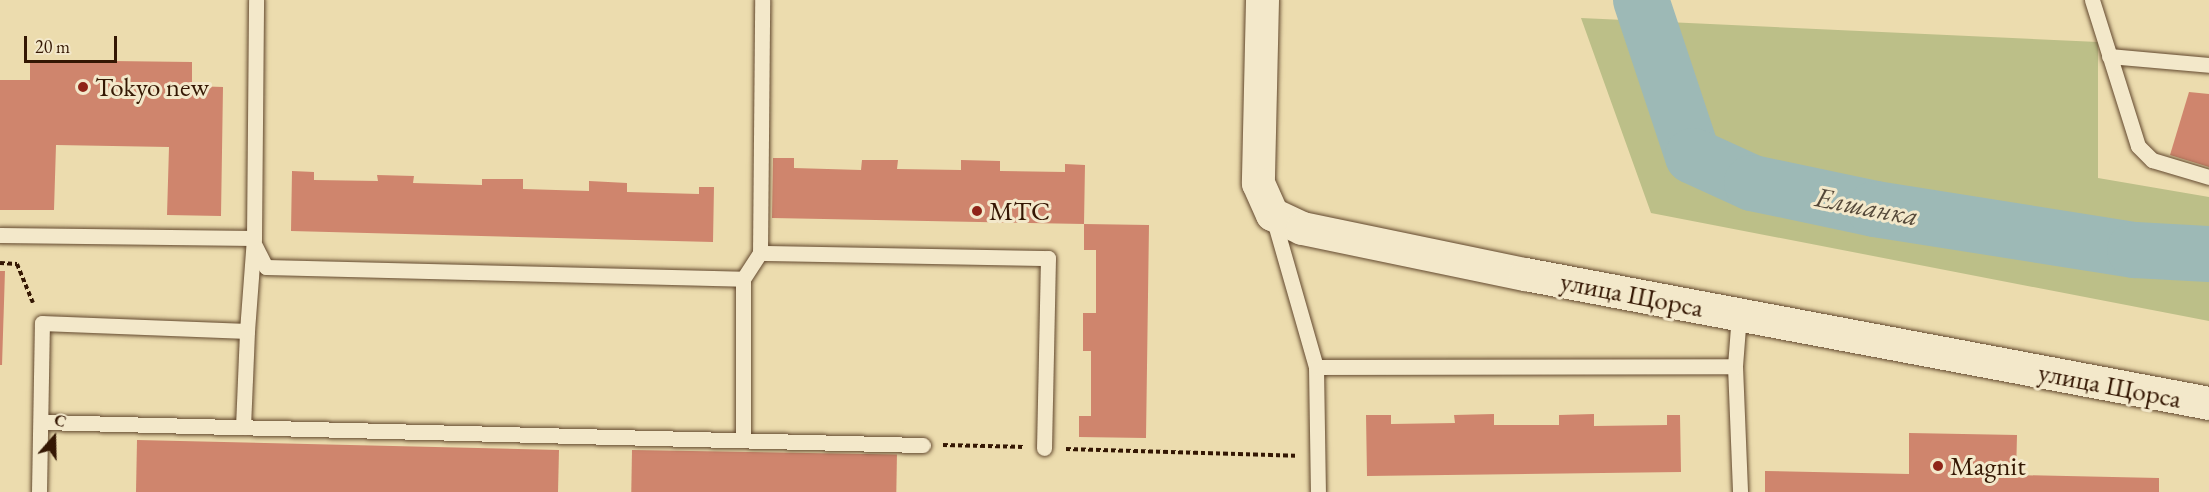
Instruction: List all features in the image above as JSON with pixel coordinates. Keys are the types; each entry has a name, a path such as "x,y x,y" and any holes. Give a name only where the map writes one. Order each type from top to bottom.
{"street":[{"path":"1262,0 1258,183 1272,214"},
{"name":"улица Щорса","path":"1272,214 1302,228 1738,314 2209,403"}],"lane":[{"path":"243,427 254,240 256,0"},
{"path":"743,440 743,279 760,253 762,0"},
{"path":"2092,0 2134,138 2144,155 2161,163 2209,177"},
{"path":"2109,56 2209,65"},
{"path":"1272,214 1316,367 1318,492"},
{"path":"0,235 254,240"},
{"path":"254,240 266,267 743,279"},
{"path":"760,253 1048,258 1044,448"},
{"path":"1738,314 1735,366 1740,492"},
{"path":"39,492 42,323 247,331"},
{"path":"1316,367 1735,366"},
{"path":"42,422 923,445"}],"path":[{"path":"0,263 17,264 42,323"},
{"path":"923,445 1317,457"}],"green space":[{"path":"1581,18 2098,42 2098,178 2209,197 2209,321 1651,213"}],"building":[{"path":"30,60 192,62 192,86 223,87 221,216 167,215 169,147 56,145 54,210 0,210 0,80 30,80"},
{"path":"2189,92 2209,94 2209,167 2170,155"},
{"path":"773,158 794,158 794,168 861,170 862,160 898,160 897,169 961,170 961,160 1000,161 1000,171 1065,172 1065,164 1085,165 1084,224 772,218"},
{"path":"292,171 314,172 314,180 378,181 377,175 414,176 413,183 482,185 482,179 523,179 523,189 589,191 589,181 627,183 627,192 699,194 699,187 714,187 713,242 291,231"},
{"path":"1084,224 1149,225 1146,438 1079,437 1079,416 1091,416 1091,351 1083,351 1083,313 1096,313 1096,250 1084,250"},
{"path":"0,271 5,271 2,365 0,365"},
{"path":"1494,414 1494,425 1559,425 1559,415 1594,414 1594,426 1667,425 1667,415 1680,415 1681,472 1367,476 1366,415 1391,415 1391,424 1455,423 1454,415"},
{"path":"1909,433 2017,435 2016,475 2159,478 2159,492 1765,492 1765,471 1909,474"},
{"path":"137,440 559,450 558,492 136,492"},
{"path":"632,450 897,455 896,492 631,492"}],"waterway":[{"name":"Елшанка","path":"1641,0 1693,156 1752,183 1875,209 2135,250 2209,254"}],"place":[{"name":"Tokyo new","path":"83,87"},
{"name":"МТС","path":"977,211"},
{"name":"Magnit","path":"1938,466"}]}
